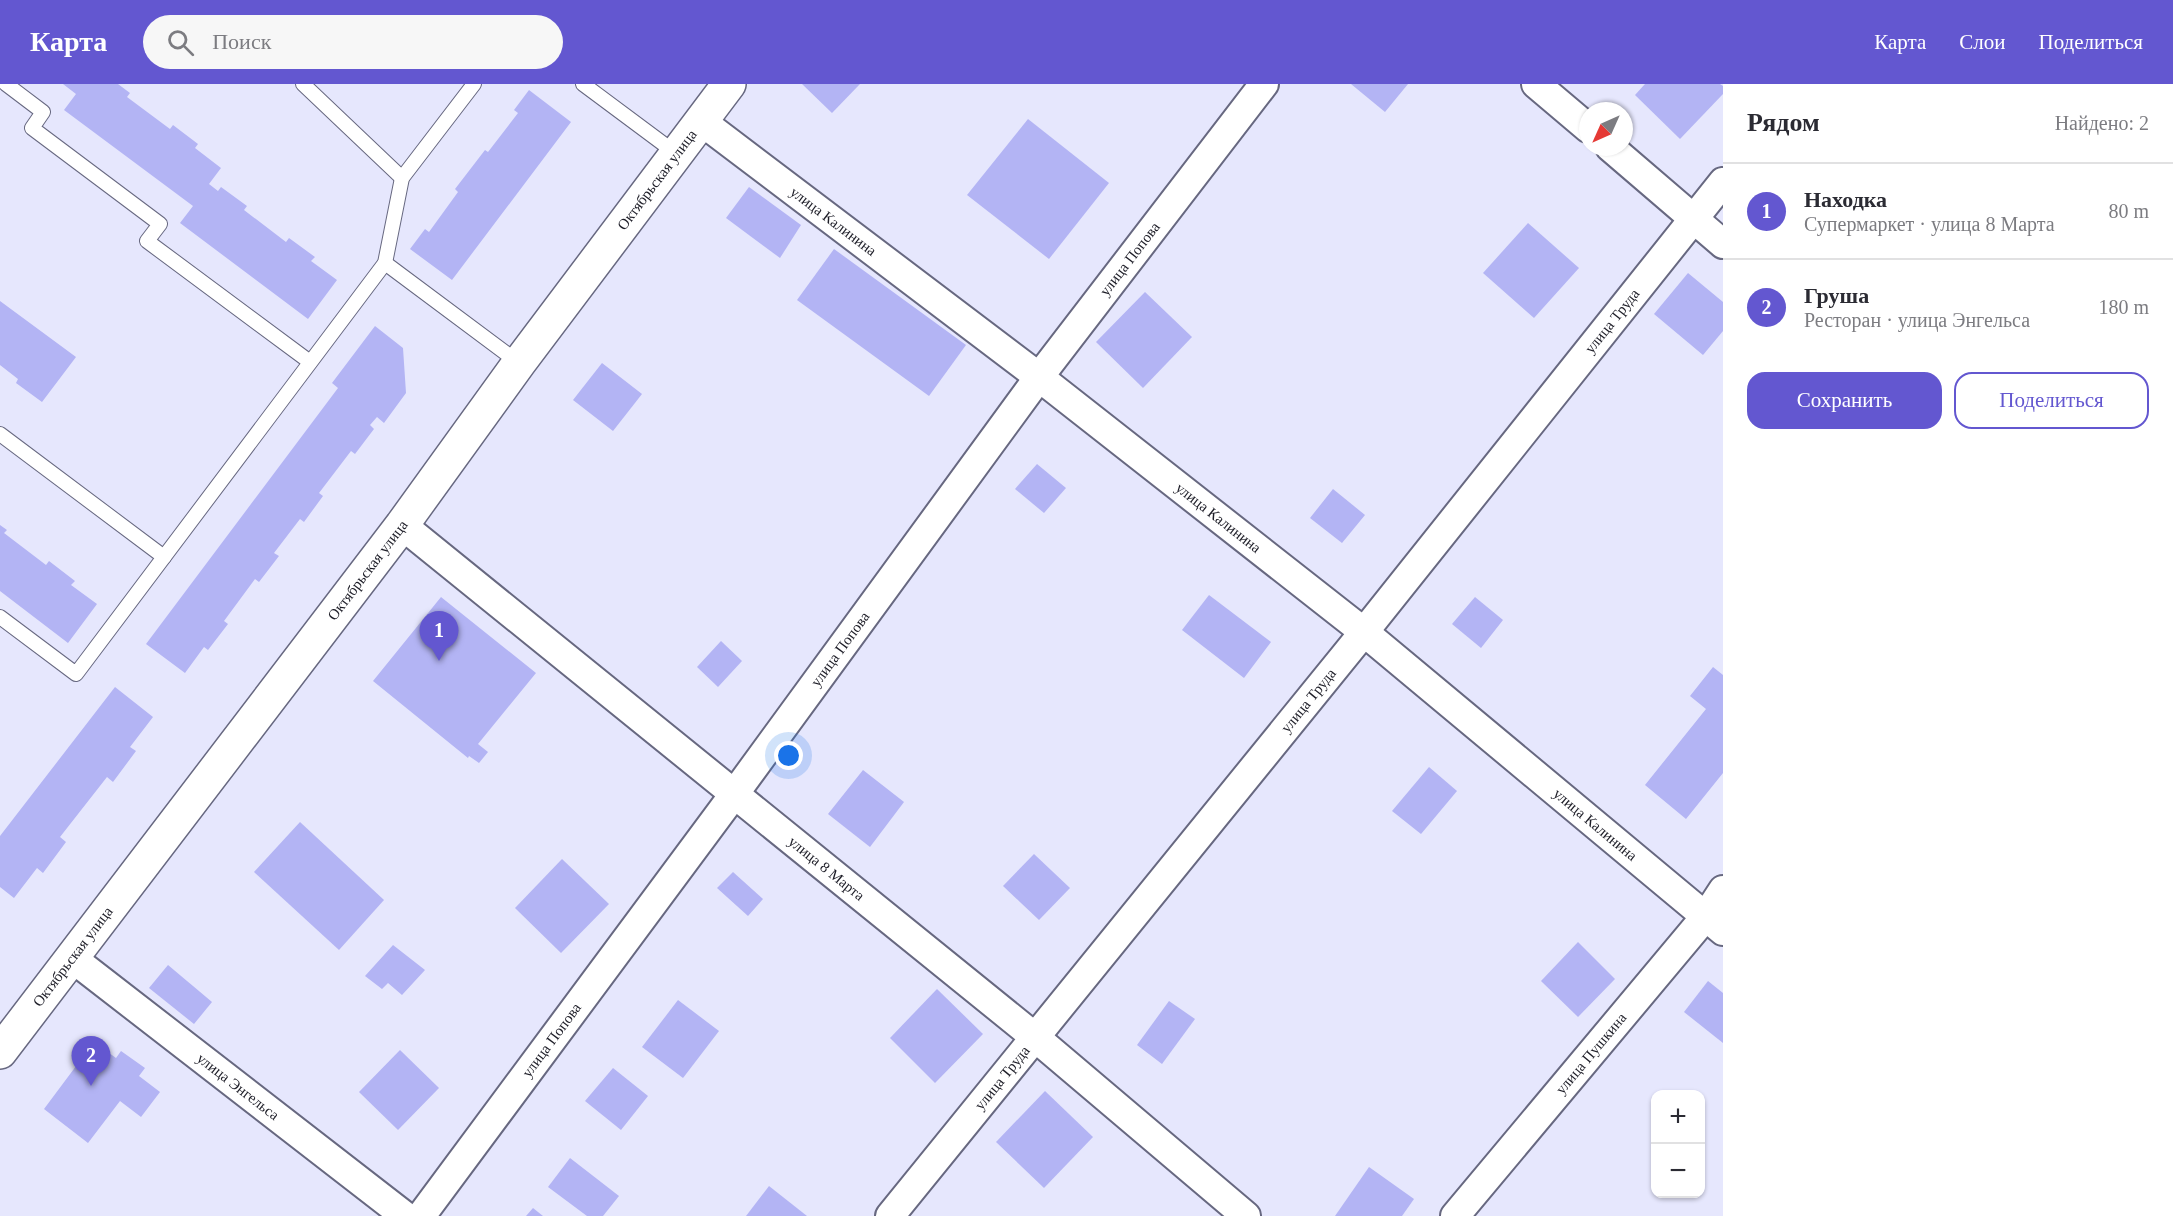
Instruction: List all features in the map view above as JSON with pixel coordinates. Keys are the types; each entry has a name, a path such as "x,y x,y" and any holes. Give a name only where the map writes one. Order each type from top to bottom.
{"main road":[{"name":"Октябрьская улица","path":"0,1052 402,525 519,363 729,84"}],"street":[{"name":"улица Попова","path":"421,1216 735,793 1039,377 1264,84"},
{"path":"1536,84 1579,120"},
{"name":"улица Калинина","path":"701,121 1039,377 1364,632 1715,923"},
{"path":"1621,156 1723,244"},
{"name":"улица Труда","path":"890,1216 1364,632 1723,182"},
{"name":"улица 8 Марта","path":"402,525 1036,1038 1246,1216"},
{"name":"улица Пушкина","path":"1455,1216 1715,923 1723,890"},
{"name":"улица Энгельса","path":"72,958 405,1216"}],"lane":[{"path":"6,84 43,112 32,128 160,224 147,241 310,362"},
{"path":"0,617 76,675 385,263 402,178 474,84"},
{"path":"583,84 677,154"},
{"path":"309,86 402,178"},
{"path":"385,263 519,363"},
{"path":"0,434 164,557"}],"building":[{"path":"63,84 118,84 130,93 127,97 170,129 173,125 198,144 195,148 221,168 209,184 218,191 221,187 247,206 244,210 286,242 289,238 315,257 311,261 337,280 308,319 180,223 193,206 64,110 76,94"},
{"path":"802,84 860,84 832,113"},
{"path":"1351,84 1408,84 1385,112"},
{"path":"1645,84 1720,84 1723,86 1723,94 1680,139 1635,95"},
{"path":"529,90 571,122 452,280 410,249 425,229 429,232 458,192 455,189 518,113 514,110"},
{"path":"1028,119 1109,183 1049,259 967,195"},
{"path":"749,187 801,225 780,258 726,218"},
{"path":"1528,223 1579,268 1534,318 1483,273"},
{"path":"834,249 966,345 929,396 797,300"},
{"path":"1688,273 1723,302 1723,331 1703,355 1654,314"},
{"path":"1145,292 1192,337 1143,388 1096,342"},
{"path":"0,301 76,357 42,402 16,383 18,379 0,365"},
{"path":"375,326 403,348 406,393 384,423 377,417 370,425 374,429 355,454 351,451 319,493 323,496 304,522 300,519 274,553 279,556 259,582 255,579 224,621 228,624 208,650 204,647 185,673 146,644 338,388 332,383"},
{"path":"602,363 642,394 613,431 573,400"},
{"path":"1037,464 1066,488 1044,513 1015,489"},
{"path":"1333,489 1365,515 1342,543 1310,518"},
{"path":"0,525 7,530 4,533 46,565 49,561 75,581 71,585 97,604 68,643 0,591"},
{"path":"1209,595 1271,642 1244,678 1182,630"},
{"path":"441,597 536,673 478,744 488,752 479,763 469,756 468,758 373,681"},
{"path":"1475,597 1503,620 1481,648 1452,624"},
{"path":"721,641 742,661 718,687 697,667"},
{"path":"1713,667 1723,675 1723,773 1686,819 1645,785 1706,709 1690,696"},
{"path":"115,687 153,717 130,747 136,751 113,782 107,777 60,837 66,842 43,873 37,868 14,898 0,887 0,836"},
{"path":"1429,767 1457,791 1421,834 1392,811"},
{"path":"863,770 904,802 870,847 828,814"},
{"path":"300,822 384,900 339,950 254,872"},
{"path":"1034,854 1070,888 1039,920 1003,886"},
{"path":"562,859 609,904 561,953 515,908"},
{"path":"733,872 763,899 748,916 717,888"},
{"path":"1578,942 1615,979 1578,1017 1541,981"},
{"path":"393,945 425,970 402,995 388,983 382,989 365,976"},
{"path":"168,965 212,1002 194,1024 149,988"},
{"path":"1708,981 1723,993 1723,1043 1684,1012"},
{"path":"937,989 983,1034 935,1083 890,1038"},
{"path":"678,1000 719,1031 683,1078 642,1047"},
{"path":"1169,1001 1195,1019 1162,1064 1137,1045"},
{"path":"94,1042 116,1058 121,1051 145,1068 139,1076 160,1092 141,1117 120,1101 88,1143 44,1109"},
{"path":"400,1050 439,1088 398,1130 359,1092"},
{"path":"613,1068 648,1096 621,1130 585,1101"},
{"path":"1045,1091 1093,1137 1044,1188 996,1142"},
{"path":"570,1158 619,1196 603,1216 587,1216 548,1187"},
{"path":"1369,1167 1414,1199 1402,1216 1335,1216"},
{"path":"769,1186 807,1216 746,1216"},
{"path":"533,1208 543,1216 526,1216"}],"place":[{"name":"Находка","path":"439,661"},
{"name":"Груша","path":"91,1086"}]}
